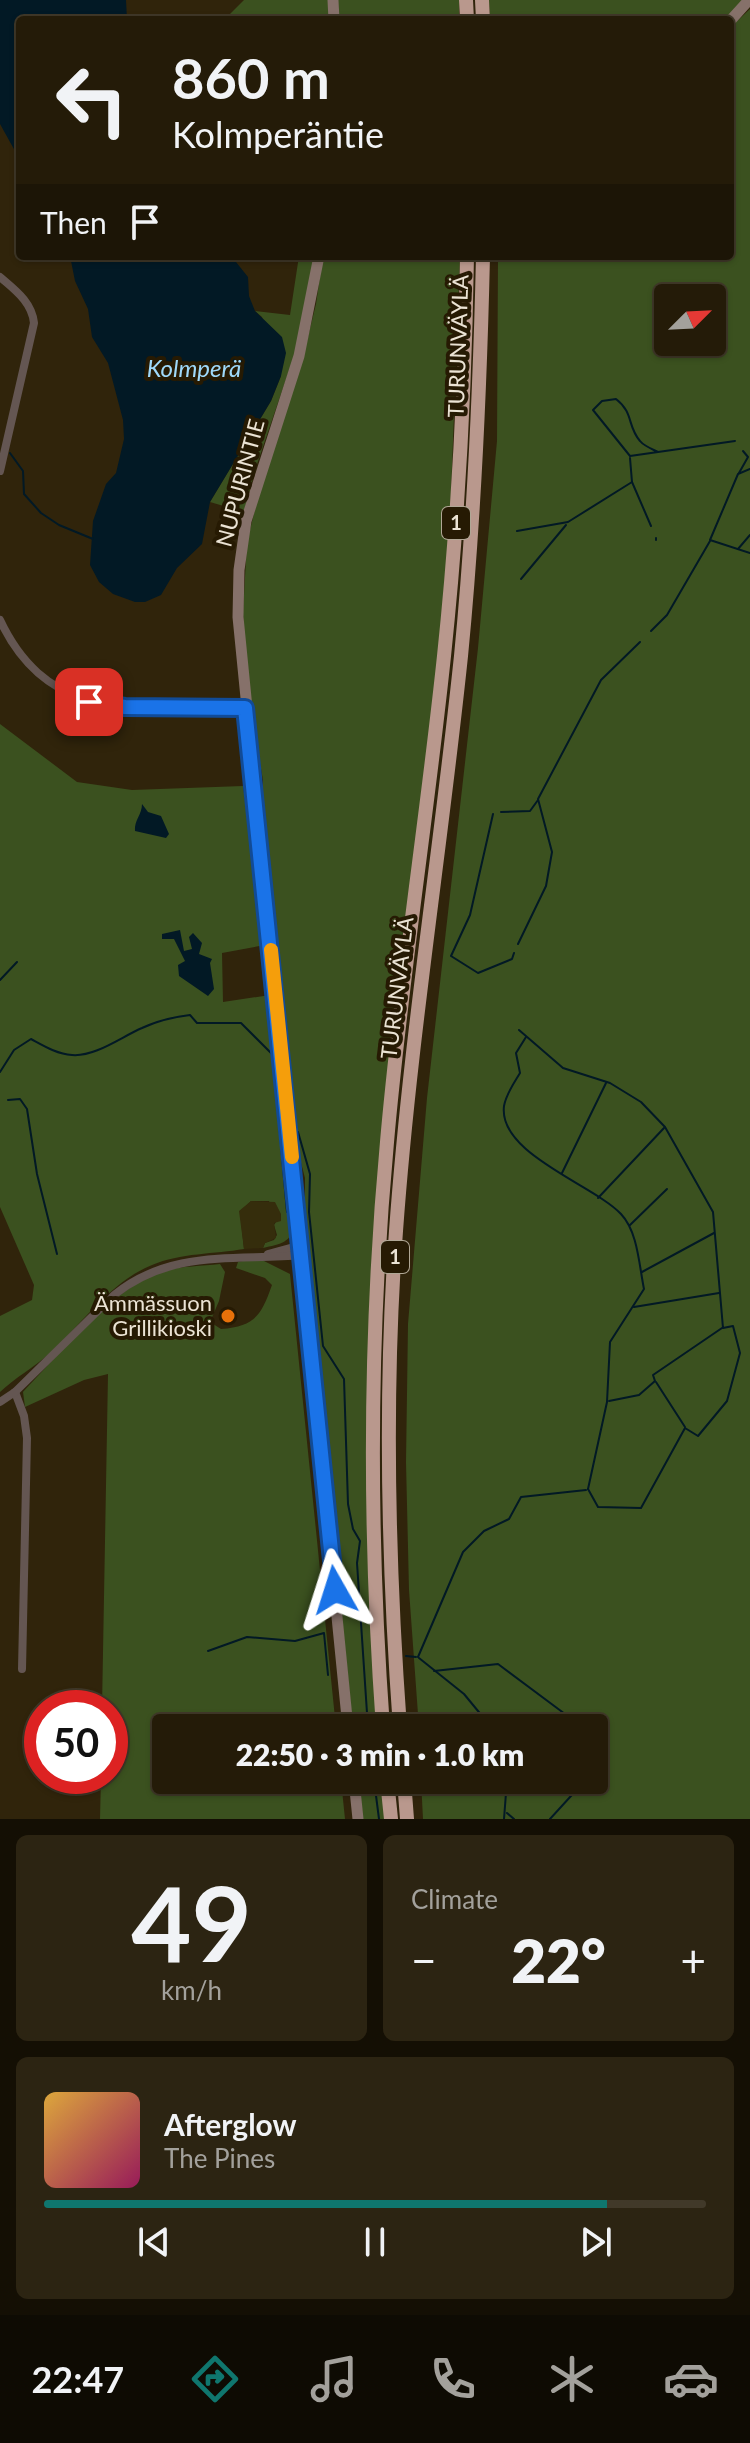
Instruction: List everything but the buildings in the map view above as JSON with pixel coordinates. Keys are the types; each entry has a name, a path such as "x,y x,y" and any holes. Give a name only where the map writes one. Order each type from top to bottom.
{"highway":[{"name":"TURUNVÄYLÄ","path":"382,1714 375,1526 380,1236 397,1041 455,542 467,260"},
{"name":"TURUNVÄYLÄ","path":"399,1714 390,1524 396,1236 412,1041 461,655 477,420 483,260"},
{"path":"388,1794 391,1819"},
{"path":"405,1794 407,1819"}],"main road":[{"path":"734,17 749,0"},
{"name":"NUPURINTIE","path":"318,260 299,356 246,521 239,570 238,617 347,1714"},
{"path":"355,1794 358,1819"}],"street":[{"path":"0,277 28,305 34,323 0,471"},
{"path":"0,620 14,644 39,674 58,690 89,702 125,707 245,708"},
{"path":"0,1402 15,1392 131,1282 173,1264 301,1250"},
{"path":"15,1392 24,1416 27,1438 22,1669"}],"green space":[{"path":"244,0 330,0 331,16 228,16"},
{"path":"338,0 459,0 459,16 339,16"},
{"path":"489,0 744,0 729,16 490,16"},
{"path":"750,9 750,1819 423,1819 422,1794 608,1794 608,1714 418,1714 409,1590 406,1462 408,1324 427,1098 478,648 497,441 498,260 734,260 734,24"},
{"path":"298,260 313,260 296,350 244,512 210,502 271,401 281,376 262,317 255,311 290,315"},
{"path":"322,260 460,260 450,520 437,670 395,1004 378,1173 377,1714 352,1714 320,1397 305,1216 305,1178 295,1140 262,832 263,780 248,695 243,613 247,542 261,485 306,345"},
{"path":"0,724 77,782 132,790 243,786 265,945 222,953 223,1002 270,995 294,1224 288,1239 263,1248 277,1235 276,1222 269,1201 251,1201 240,1212 244,1249 174,1258 137,1272 110,1293 49,1354 0,1392 0,1316 32,1300 34,1285 0,1207"},
{"path":"262,1260 290,1274 335,1714 152,1714 152,1794 342,1794 345,1819 100,1819 101,1794 128,1794 128,1690 102,1690 108,1374 84,1380 25,1407 23,1392 107,1306 145,1279 164,1271 220,1264 225,1272 219,1301 210,1322 221,1329 249,1322 260,1312 272,1285 265,1278 236,1268 238,1262"},
{"path":"360,1794 382,1794 385,1819 363,1819"}],"sand":[{"path":"251,1201 275,1202 281,1221 274,1223 276,1238 265,1243 263,1248 244,1249 239,1211"}],"water":[{"path":"0,0 126,0 127,16 16,16 16,153 0,124"},
{"name":"Kolmperä","path":"71,260 237,260 248,277 249,296 255,311 282,337 286,353 271,401 210,502 202,544 177,568 161,595 145,602 135,602 113,594 99,582 90,565 93,521 106,484 116,473 124,439 123,420 108,363 92,337 88,309 75,281"},
{"path":"142,804 148,812 161,816 169,834 166,838 135,831"},
{"path":"180,930 184,951 192,949 189,937 193,933 202,943 199,954 212,959 214,989 208,996 179,976 178,965 185,961 174,939 162,939 162,934"}],"waterway":[{"path":"658,452 656,451 651,449 646,446 640,441 626,409 616,399 602,401 593,410 630,456 735,441"},
{"path":"739,473 748,457 743,451"},
{"path":"10,453 23,471 24,494 41,513 59,525 93,539"},
{"path":"630,458 632,482 651,526"},
{"path":"750,469 738,474 710,540 750,553"},
{"path":"517,531 568,522 632,482"},
{"path":"521,579 566,525"},
{"path":"738,549 750,535"},
{"path":"651,631 667,615 710,541"},
{"path":"518,944 546,886 552,852 538,799 601,680 640,642"},
{"path":"501,812 530,811 538,800"},
{"path":"493,814 470,915 451,956 478,973 512,959 514,953"},
{"path":"0,980 17,962"},
{"path":"0,1072 14,1050 31,1039 61,1053 81,1055 99,1050 159,1021 177,1017 190,1015 197,1023 241,1023 273,1055 287,1212 291,1212"},
{"path":"519,1030 563,1068 610,1083 641,1102 665,1127 713,1212 723,1328 733,1326 740,1353 727,1401 698,1436 685,1428 641,1508 598,1507 588,1489"},
{"path":"526,1037 516,1053 520,1073 505,1102 506,1123 531,1154 608,1203 627,1221 634,1239 644,1289 610,1342 607,1402 588,1489"},
{"path":"562,1173 606,1083"},
{"path":"8,1100 20,1099 27,1109 37,1174 57,1254"},
{"path":"598,1198 664,1128"},
{"path":"295,1133 298,1132 310,1174 309,1212 323,1346 344,1379 348,1504 353,1529 360,1541 357,1563 367,1714"},
{"path":"630,1225 667,1189"},
{"path":"642,1272 714,1233"},
{"path":"634,1307 719,1293"},
{"path":"609,1401 639,1395 655,1381 653,1375 722,1328"},
{"path":"656,1382 685,1427"},
{"path":"418,1657 463,1552 484,1531 509,1519 521,1497 586,1490"},
{"path":"208,1651 247,1637 295,1641 324,1633 328,1675"},
{"path":"406,1656 416,1657"},
{"path":"419,1658 464,1694 480,1714"},
{"path":"434,1671 498,1664 565,1714"},
{"path":"376,1794 379,1819"},
{"path":"504,1819 506,1794"},
{"path":"550,1819 573,1794"},
{"path":"507,1813 514,1819"}],"slow traffic":[{"path":"271,950 292,1157"}],"place":[{"name":"Ämmässuon Grillikioski","path":"228,1316"}],"route":[{"path":"89,702 125,707 245,708 335,1590"}]}
